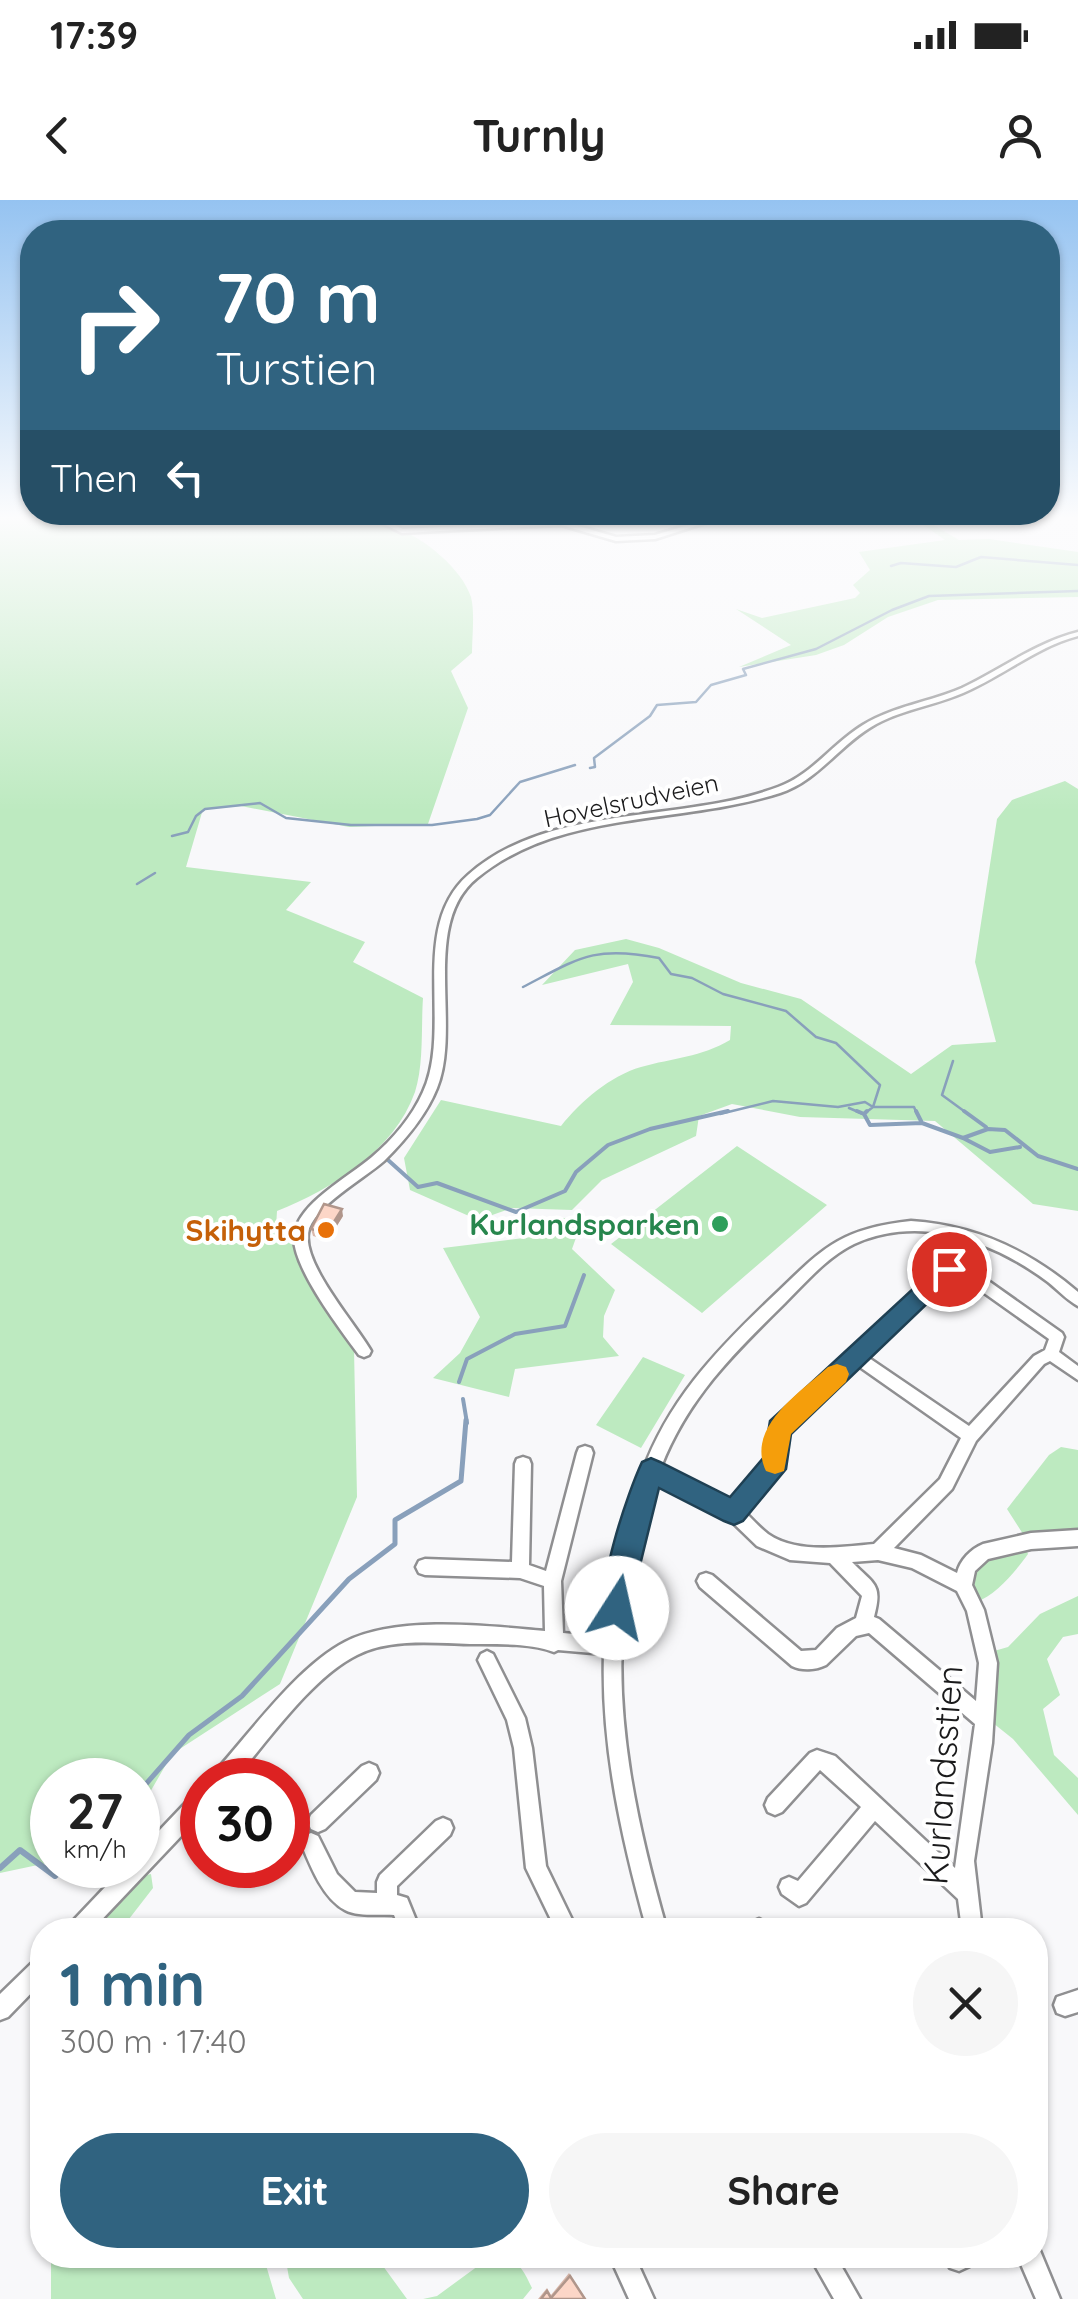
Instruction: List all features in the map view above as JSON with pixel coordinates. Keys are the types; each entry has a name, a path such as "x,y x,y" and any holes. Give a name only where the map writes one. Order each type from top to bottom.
{"street":[{"name":"Hovelsrudveien","path":"364,1351 310,1264 300,1244 301,1230 310,1214 382,1156 414,1118 434,1082 446,914 468,880 499,858 553,836 787,788 878,720 962,691 1033,648 1078,634"},
{"path":"653,1918 622,1782 612,1646 622,1571 651,1470 707,1372 826,1256 850,1240 880,1229 918,1225 948,1228 1003,1248 1076,1293"},
{"path":"734,1512 776,1461 779,1429 921,1292 949,1269 958,1267 1056,1336 1051,1354 1012,1386 970,1436 946,1484 878,1552"},
{"path":"1051,1354 1078,1374"},
{"path":"856,1357 970,1436"},
{"path":"554,1643 552,1581 586,1453"},
{"path":"520,1570 524,1464"},
{"path":"651,1470 734,1512 763,1540 790,1552 878,1552 915,1561 964,1584 967,1567 982,1552 1031,1541 1078,1538"},
{"path":"834,1555 871,1594 862,1623"},
{"path":"425,1567 520,1570 552,1581"},
{"path":"706,1581 798,1660 820,1659 852,1627 862,1623 882,1632 982,1718"},
{"name":"Kurlandsstien","path":"964,1584 988,1663 982,1742 964,1861 970,1918"},
{"path":"241,1758 318,1675 368,1640 416,1635 612,1646"},
{"path":"487,1660 516,1718 536,1868 561,1918"},
{"path":"775,1805 818,1760 839,1769 966,1892"},
{"path":"318,1822 369,1774"},
{"path":"790,1887 799,1896 874,1806"},
{"path":"89,1918 180,1823"},
{"path":"402,1918 387,1882 444,1828"},
{"path":"311,1843 330,1882 350,1902 393,1903"},
{"path":"0,2009 30,1979"},
{"path":"627,2268 642,2299"},
{"path":"829,2268 848,2299"},
{"path":"1035,2268 1048,2299"}],"green space":[{"path":"0,615 473,615 472,653 451,671 468,708 428,824 349,827 241,806 203,809 186,867 311,882 286,910 365,942 353,962 423,998 418,1081 392,1132 377,1150 339,1179 277,1211 276,1227 294,1245 354,1349 357,1497 280,1684 172,1754 160,1775 160,1758 30,1758 30,1867 0,1873"},
{"path":"745,615 762,618 894,615 844,645 816,655 739,667 791,645"},
{"path":"1065,781 1078,789 1078,1211 1033,1204 935,1121 800,1117 732,1104 699,1116 696,1136 602,1180 572,1210 512,1208 478,1220 410,1190 404,1158 441,1100 561,1126 587,1099 618,1076 730,1040 731,1026 610,1025 633,982 628,964 542,985 575,950 626,939 659,948 741,983 801,999 911,1074 952,1045 996,1042 975,962 997,819 1012,800"},
{"name":"Kurlandsparken","path":"737,1146 827,1205 702,1313 611,1244"},
{"path":"558,1218 583,1218 572,1249 615,1290 604,1316 603,1337 619,1356 515,1369 509,1397 433,1378 460,1353 480,1317 443,1248 539,1236"},
{"path":"643,1357 685,1375 641,1448 596,1425"},
{"path":"1061,1447 1078,1450 1078,1530 1023,1534 1007,1509 1049,1455"},
{"path":"1025,1546 1028,1554 1011,1575 976,1602 969,1574 986,1559"},
{"path":"1078,1596 1078,1634 1063,1637 1047,1659 1060,1695 1043,1709 1054,1755 1078,1778 1078,1815 1013,1739 993,1723 987,1653 1008,1647 1040,1614"},
{"path":"130,1888 153,1888 130,1918 100,1918"},
{"path":"51,2268 267,2268 276,2299 51,2299"},
{"path":"287,2268 384,2268 407,2299 303,2299"},
{"path":"475,2268 521,2268 532,2288 523,2299 423,2299 437,2296"}],"building":[{"path":"324,1204 342,1209 327,1233 311,1229"},
{"path":"570,2276 585,2299 541,2299 547,2291 551,2298"}],"waterway":[{"path":"590,768 595,767 594,758 650,716 657,705 696,702 711,685 746,675 743,669 816,649 882,615"},
{"path":"172,836 188,832 196,816 205,809 260,803 286,818 351,825 432,825 477,819 490,815 520,782 575,765"},
{"path":"137,884 155,873"},
{"path":"523,987 559,968 602,954 659,958 671,974 692,978 723,994 786,1011 816,1037 836,1043 880,1085 873,1107"},
{"path":"953,1061 942,1095 968,1114"},
{"path":"720,1114 773,1101 838,1107 865,1102 873,1107"},
{"path":"864,1114 873,1107"},
{"path":"873,1107 914,1107 917,1114"},
{"path":"849,1108 863,1114"},
{"path":"388,1160 418,1187 437,1183 516,1212 565,1191 576,1172 608,1145 650,1129 728,1111"},
{"path":"857,1111 864,1114"},
{"path":"864,1114 867,1111"},
{"path":"916,1111 922,1123"},
{"path":"964,1111 986,1127"},
{"path":"864,1114 870,1125 922,1123"},
{"path":"922,1123 963,1138"},
{"path":"963,1138 988,1129 1005,1130 1038,1156 1078,1169"},
{"path":"963,1138 990,1152 1020,1147"},
{"path":"459,1382 467,1359 515,1334 565,1326 584,1275"},
{"path":"463,1399 467,1423"},
{"path":"160,1768 189,1735 242,1696 349,1579 395,1544 395,1520 461,1481 466,1420"},
{"path":"0,1868 20,1850 30,1857"}],"slow traffic":[{"path":"775,1462 779,1429 837,1374"}],"place":[{"name":"Kurlandsparken","path":"720,1224"},
{"name":"Skihytta","path":"326,1230"}],"route":[{"path":"617,1608 622,1571 651,1470 734,1512 776,1461 779,1429 949,1269"}]}
